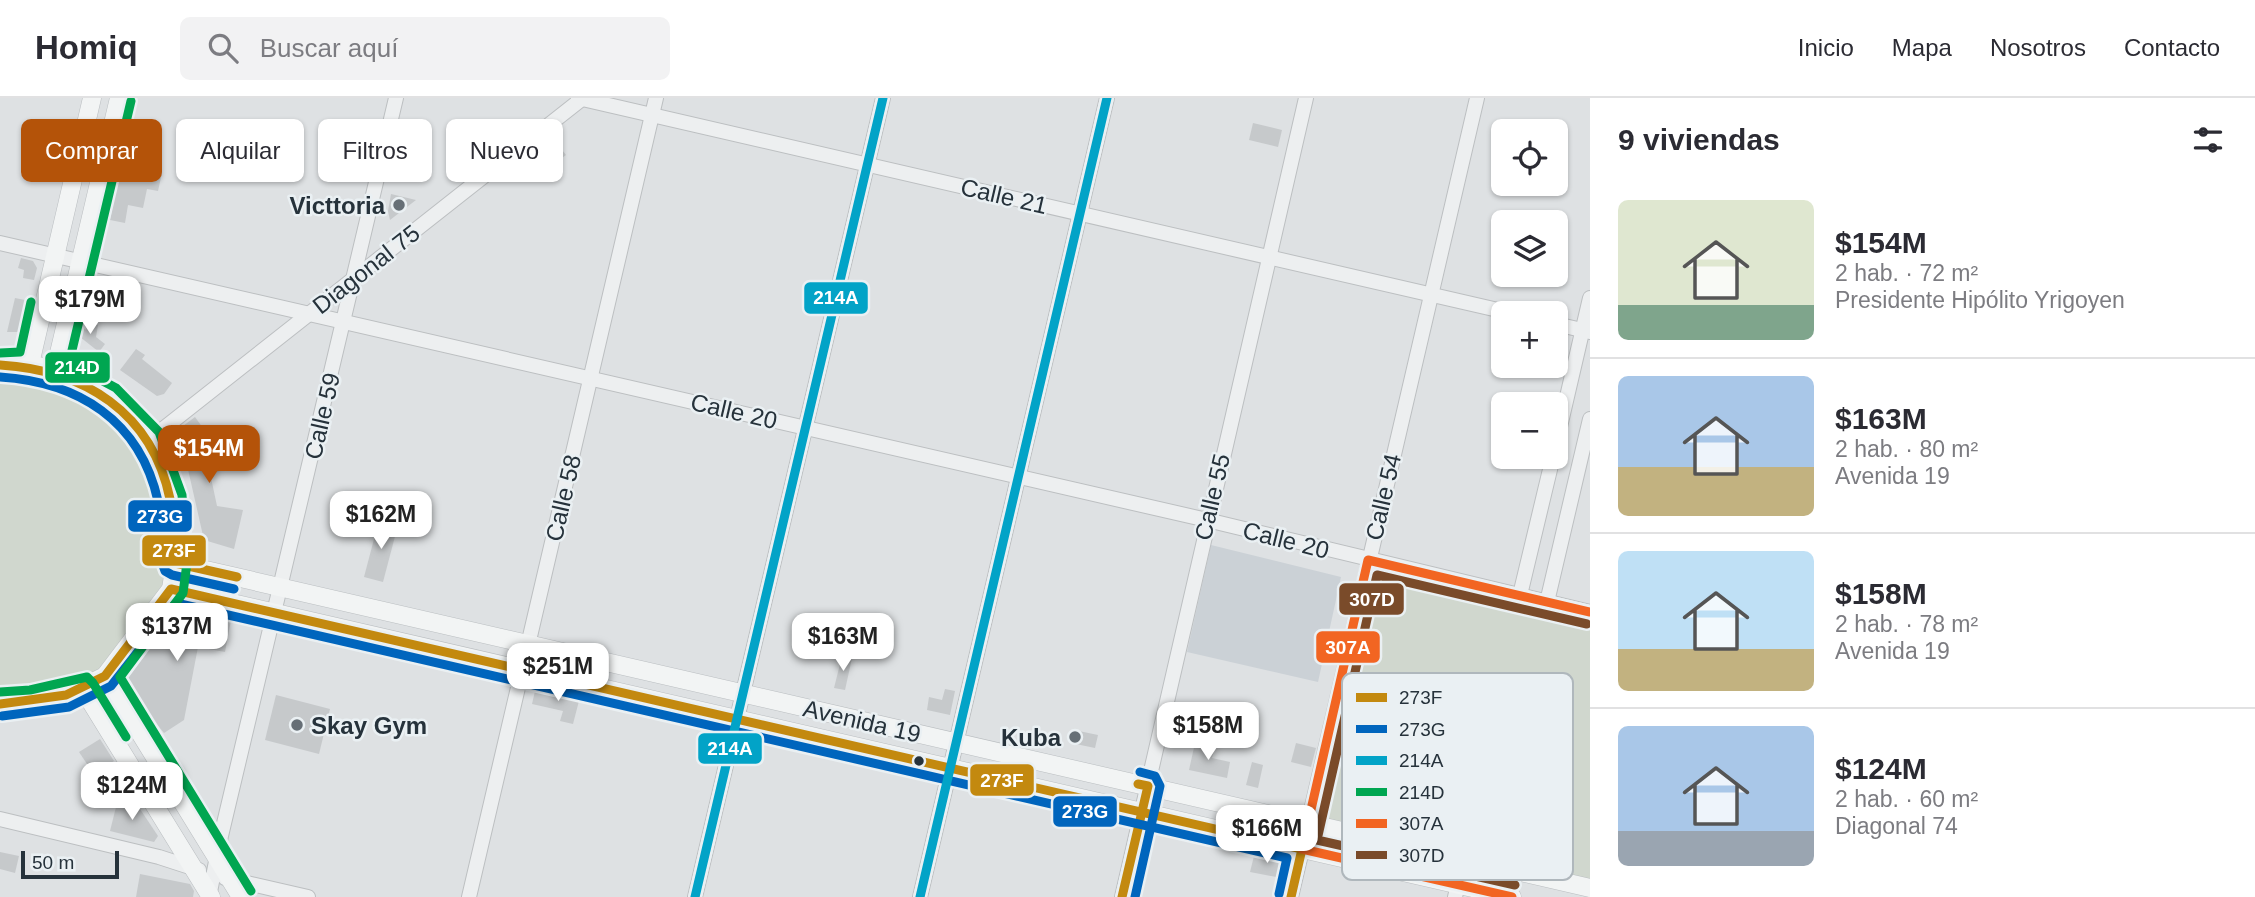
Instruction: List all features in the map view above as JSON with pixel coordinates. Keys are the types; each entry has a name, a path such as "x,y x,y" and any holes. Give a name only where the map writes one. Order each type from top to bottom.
{"main road":[{"path":"30,364 92,98"},
{"path":"55,370 119,98"},
{"path":"0,365 30,364 55,370 108,397 149,440 170,497 175,563 172,589 105,676 83,689 32,702 0,704"},
{"name":"Avenida 19","path":"175,563 1342,831"},
{"name":"Avenida 19","path":"172,589 1342,860"},
{"path":"105,676 220,871 241,897"},
{"path":"83,689 210,896"},
{"name":"Avenida 19","path":"1416,880 1456,891 1512,897"},
{"name":"Avenida 19","path":"1555,880 1590,888"}],"street":[{"name":"Calle 59","path":"210,896 220,871 275,613 396,98"},
{"name":"Diagonal 75","path":"149,440 581,98"},
{"name":"Calle 21","path":"581,98 1491,308"},
{"name":"Calle 58","path":"469,897 656,98"},
{"path":"695,897 883,98"},
{"path":"920,897 1107,98"},
{"name":"Calle 55","path":"1122,897 1306,98"},
{"name":"Calle 54","path":"1291,897 1477,98"},
{"name":"Calle 20","path":"0,243 1207,520 1590,612"},
{"path":"1568,399 1586,331 1590,298"},
{"path":"1568,327 1586,331"},
{"path":"1547,602 1590,419"},
{"path":"1520,595 1550,469"},
{"path":"0,819 193,868 220,871 308,897"}],"shaded area":[{"path":"29,368 64,377 126,420 164,486 174,554 165,588 100,673 77,685 0,694 0,372"},
{"path":"1211,545 1341,577 1318,682 1187,652"},
{"path":"1390,572 1590,620 1590,883 1573,879 1573,673 1357,673 1377,584"},
{"path":"1342,738 1342,826 1330,823 1325,813"}],"building":[{"path":"1253,123 1282,130 1278,147 1249,140"},
{"path":"118,182 160,182 158,191 147,189 143,208 128,205 125,223 110,220"},
{"name":"Victtoria","path":"391,194 416,200 390,220 388,211"},
{"path":"21,258 33,261 37,268 34,280 23,278 24,270 18,268"},
{"path":"15,298 30,301 20,332 7,332"},
{"path":"78,323 86,330 88,323 98,325 96,337 105,344 99,352 75,333"},
{"path":"136,349 145,355 142,359 172,383 164,394 157,396 120,370"},
{"path":"195,417 218,449 225,448 230,469 210,473 217,506 243,510 234,549 204,540 180,434 183,426"},
{"path":"379,520 398,525 383,582 364,577"},
{"path":"183,603 232,615 225,652 198,647 184,720 164,733 124,684"},
{"path":"842,656 852,658 845,690 834,688"},
{"path":"539,688 580,697 573,724 560,721 563,711 532,704 535,691"},
{"path":"945,689 955,691 950,715 927,710 929,697 942,700"},
{"name":"Skay Gym","path":"276,695 330,709 319,754 265,740"},
{"path":"1074,730 1098,735 1095,748 1071,743"},
{"path":"100,739 114,761 93,773 79,752"},
{"path":"1195,743 1215,747 1212,758 1230,762 1227,778 1189,770"},
{"path":"1296,743 1316,748 1311,767 1291,762"},
{"path":"1252,762 1263,765 1258,788 1246,785"},
{"path":"118,799 136,803 158,836 154,842 110,831"},
{"path":"0,852 19,856 15,873 0,869"},
{"path":"1255,852 1280,857 1284,864 1281,878 1250,872"},
{"path":"140,874 190,884 194,891 193,897 136,897"}],"transit line":[{"name":"214A","path":"695,897 883,98"},
{"name":"214A","path":"920,897 1107,98"},
{"name":"214D","path":"131,101 69,363 116,388 159,432 182,495 187,563 183,593 120,677 251,891"},
{"name":"214D","path":"0,353 20,352 31,302"},
{"name":"273F","path":"0,365 59,376 110,401 148,442 161,468 172,507 175,563 237,577"},
{"name":"273G","path":"0,377 28,380 80,397 102,410 121,427 137,448 158,501 161,554 165,571 172,575 234,589"},
{"name":"307A","path":"1342,673 1368,560 1590,612"},
{"name":"307D","path":"1355,673 1377,575 1587,624"},
{"name":"273F","path":"0,704 66,695 105,676 171,589 1302,849 1291,897"},
{"name":"273G","path":"2,716 69,707 111,686 176,603 1287,858 1279,894"},
{"name":"307A","path":"1342,674 1302,849 1342,858"},
{"name":"214D","path":"0,692 30,690 87,677 126,737"},
{"name":"307D","path":"1342,730 1317,840 1342,846"},
{"name":"273G","path":"1135,897 1160,786 1155,776 1140,772"},
{"name":"273F","path":"1122,897 1148,786 1138,784"},
{"name":"307A","path":"1438,880 1512,897"},
{"name":"307D","path":"1493,880 1515,885"}],"place":[{"name":"Victtoria","path":"399,205"},
{"name":"Skay Gym","path":"297,725"},
{"name":"Kuba","path":"1075,737"}]}
